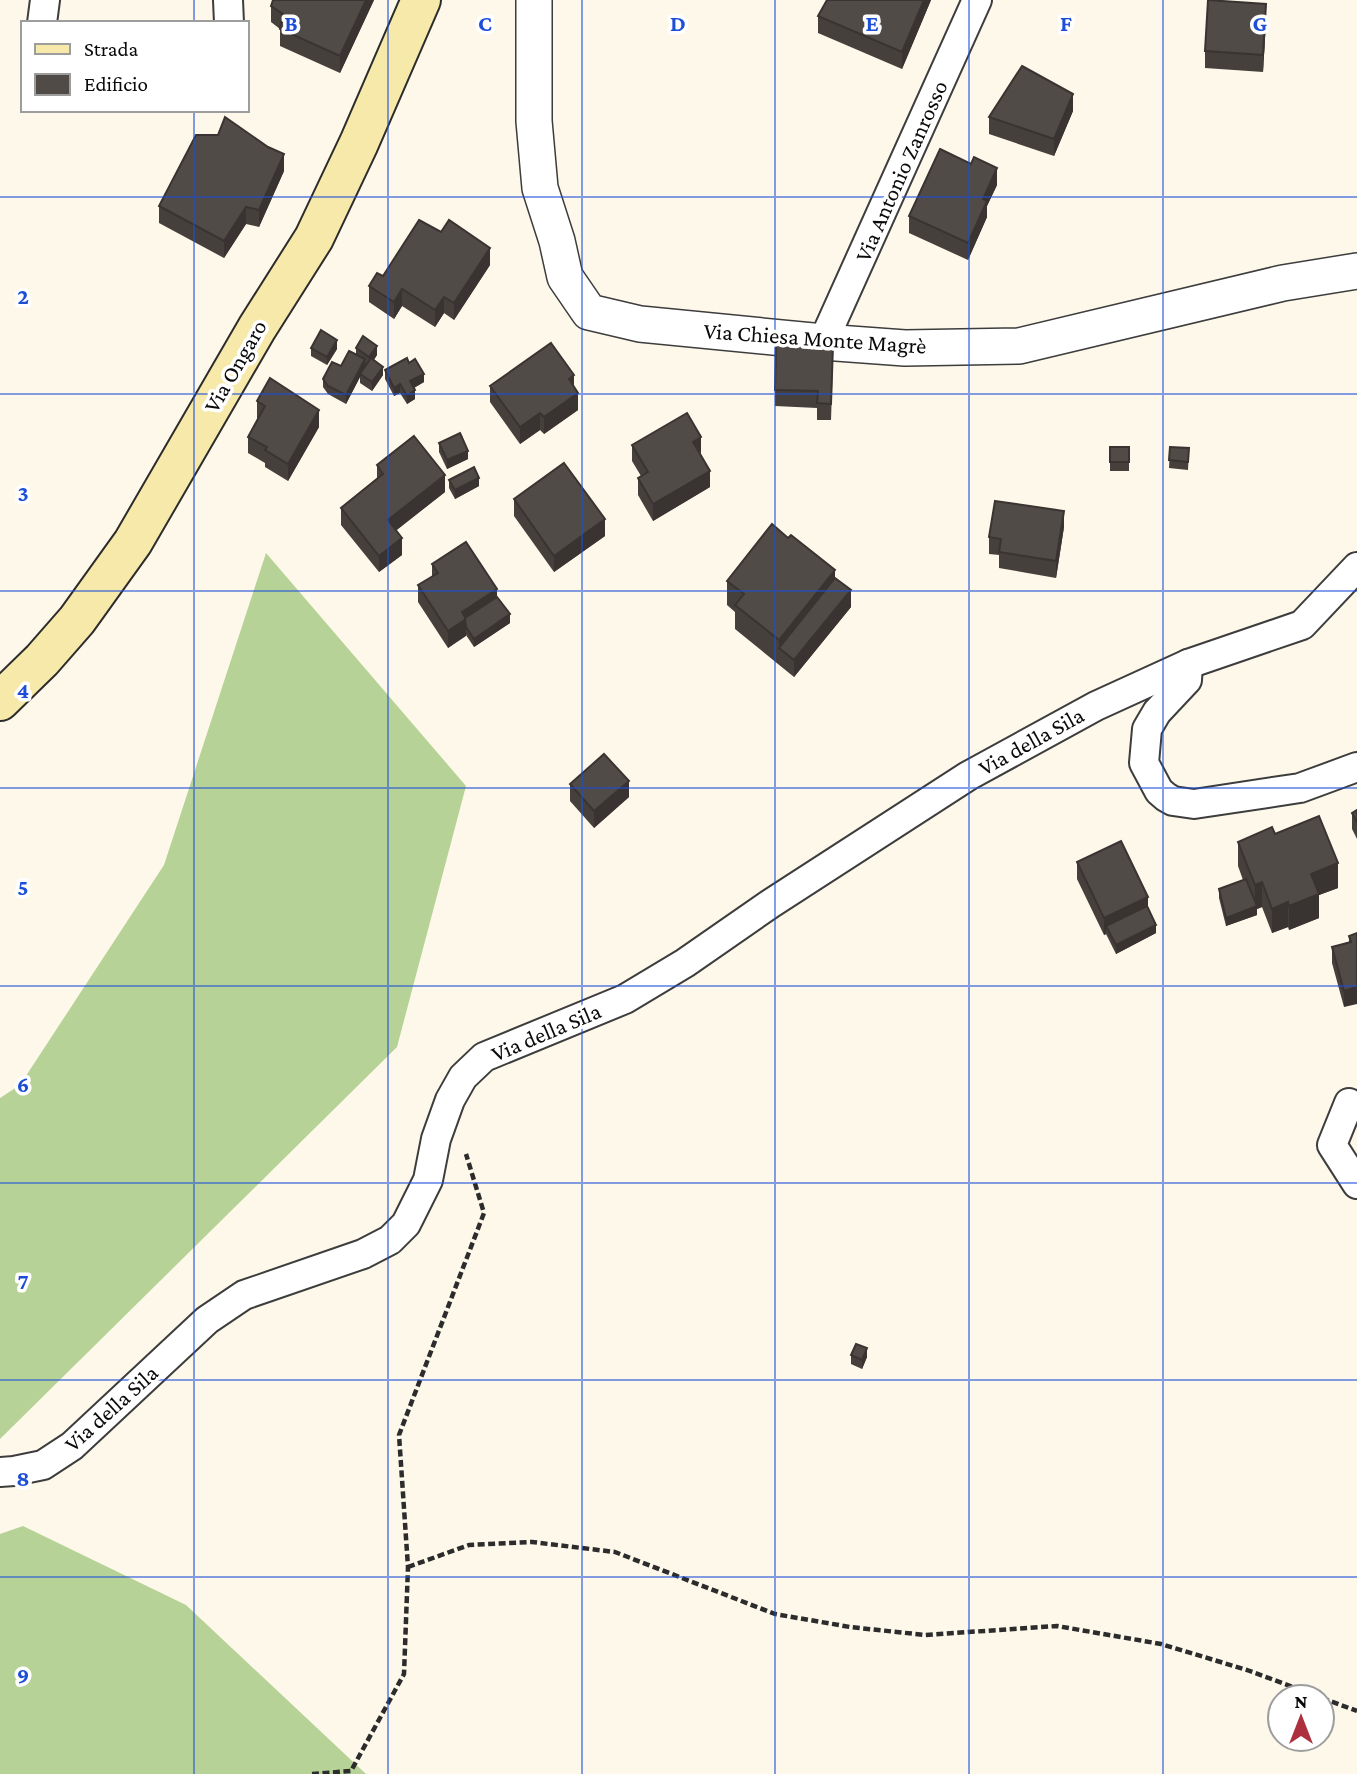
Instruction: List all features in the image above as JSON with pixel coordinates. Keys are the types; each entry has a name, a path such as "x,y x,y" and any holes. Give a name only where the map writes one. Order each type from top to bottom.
{"main road":[{"name":"Via Ongaro","path":"0,701 77,621 133,542 257,328 314,238 421,0"}],"street":[{"path":"42,21 45,0"},
{"path":"228,0 229,21"},
{"name":"Via Chiesa Monte Magrè","path":"534,0 534,121 540,188 565,277 589,312 640,324 823,342 905,348 1020,346 1283,283 1357,271"},
{"name":"Via Antonio Zanrosso","path":"823,342 977,0"},
{"name":"Via della Sila","path":"0,1472 43,1465 72,1446 207,1320 244,1295 363,1254 390,1240 407,1224 428,1180 436,1139 450,1100 463,1077 484,1057 625,999 685,963 770,904 968,776 1096,706 1188,664 1302,625 1357,567"},
{"path":"1188,664 1186,680 1157,712 1147,729 1144,763 1166,797 1173,801 1194,804 1300,788 1357,767"},
{"path":"1349,1103 1332,1144 1357,1184"}],"path":[{"path":"312,1774 351,1772 404,1674 408,1567 399,1435 484,1213 464,1148"},
{"path":"408,1567 469,1545 532,1542 615,1552 775,1614 850,1628 925,1635 1057,1626 1161,1644 1283,1683"},
{"path":"1336,1703 1357,1711"}],"green space":[{"path":"266,553 466,786 397,1047 0,1439 0,1098 20,1085 164,865"},
{"path":"23,1526 186,1605 366,1774 0,1774 0,1534"}],"building":[{"path":"273,0 366,0 340,56 280,29 283,14 271,6"},
{"path":"827,0 924,0 902,52 818,16"},
{"path":"1208,0 1266,4 1263,55 1205,51"},
{"path":"1022,66 1073,94 1054,139 989,117"},
{"path":"225,117 268,147 284,154 259,210 246,207 224,241 159,206 196,135 218,135"},
{"path":"940,149 971,164 974,157 997,168 983,199 987,201 968,243 909,216"},
{"path":"419,220 441,232 449,220 490,248 454,303 444,297 435,310 402,289 394,302 369,286 377,273 383,276"},
{"path":"321,330 337,340 327,357 311,348"},
{"path":"363,336 377,346 369,357 356,348"},
{"path":"551,343 574,375 569,379 578,393 544,417 540,413 520,427 490,386"},
{"path":"776,343 833,345 831,404 817,403 818,391 775,390"},
{"path":"349,351 365,359 346,395 328,386 323,379 332,362 341,366"},
{"path":"371,358 383,367 372,382 360,374"},
{"path":"407,358 409,363 415,359 424,374 410,381 415,390 407,396 400,384 394,388 385,370"},
{"path":"270,378 319,410 288,464 265,450 267,447 248,437 265,406 257,401"},
{"path":"687,413 701,437 693,442 710,471 653,504 638,478 648,472 632,445"},
{"path":"460,433 468,451 447,460 439,443"},
{"path":"414,436 445,475 388,520 402,538 379,556 341,508 383,474 377,465"},
{"path":"1110,447 1129,447 1129,462 1110,462"},
{"path":"1170,447 1189,448 1188,462 1169,460"},
{"path":"564,463 605,519 554,556 514,499"},
{"path":"474,467 479,478 455,490 449,480"},
{"path":"995,501 1064,511 1056,561 999,552 1001,539 989,537"},
{"path":"772,524 788,538 791,535 835,570 779,640 735,605 744,594 727,581"},
{"path":"466,542 497,589 462,612 466,619 448,631 418,585 438,573 432,564"},
{"path":"835,578 851,590 794,660 779,648"},
{"path":"497,597 510,614 474,639 466,627 465,618"},
{"path":"604,754 629,781 594,811 570,784"},
{"path":"1319,816 1338,863 1311,874 1319,894 1289,906 1288,902 1272,909 1262,882 1255,885 1238,842 1272,827 1275,834"},
{"path":"1121,841 1148,897 1104,918 1077,862"},
{"path":"1246,879 1257,906 1226,918 1219,889"},
{"path":"1147,906 1156,925 1116,945 1106,926"},
{"path":"1357,933 1357,987 1344,991 1332,947 1351,942 1349,936"},
{"path":"856,1344 867,1348 862,1360 851,1355"}]}
